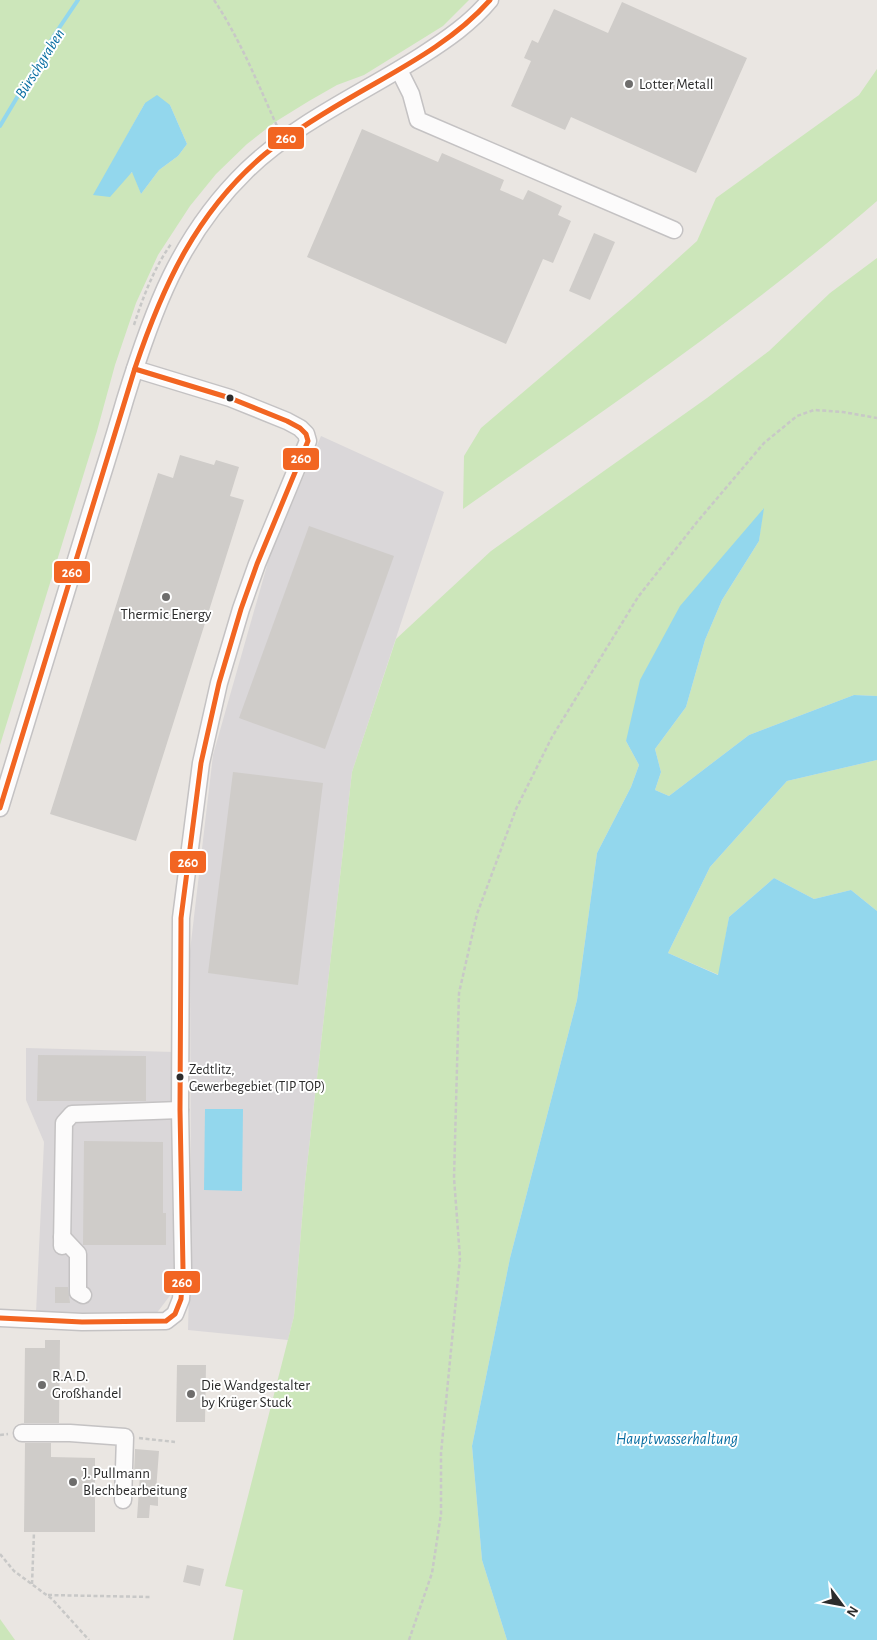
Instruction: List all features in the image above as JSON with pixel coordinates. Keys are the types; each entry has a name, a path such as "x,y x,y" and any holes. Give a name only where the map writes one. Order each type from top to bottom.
{"street":[{"path":"0,808 151,320 182,252 215,205 246,170 286,138 450,37 482,10 490,0"},
{"path":"399,70 411,94 418,120 674,230"},
{"path":"0,1318 166,1321 175,1314 181,1299 183,1269 180,1110 180,918 201,763 219,683 241,609 257,564 308,441 306,434 300,428 286,421 230,398 135,369"},
{"path":"83,1295 78,1292 78,1254 62,1242 64,1123 72,1114 180,1110"},
{"path":"22,1433 70,1433 125,1437 123,1500"}],"path":[{"path":"214,0 224,15 254,73 277,126 270,132"},
{"path":"131,332 140,305 162,257 173,241"},
{"path":"409,1640 432,1573 441,1514 440,1453 460,1258 454,1178 459,993 477,914 516,808 552,736 638,597 697,522 764,443 796,416 814,410 843,412 877,418"},
{"path":"125,1437 175,1442"},
{"path":"32,1584 34,1532"},
{"path":"0,1554 14,1571 52,1600 89,1640"},
{"path":"46,1595 151,1597"}],"shaded area":[{"name":"Thermic Energy","path":"321,436 444,492 352,772 305,1183 294,1316 288,1340 188,1330 191,1218 190,951 213,755 270,555"},
{"path":"26,1048 175,1052 175,1289 156,1314 36,1313 44,1142 26,1100"}],"green space":[{"path":"0,0 469,0 443,26 364,75 337,85 309,101 275,122 247,144 216,174 190,206 158,255 136,303 115,365 97,431 0,745","holes":["145,103 170,105 187,144 178,156 159,170 141,194 133,172 94,195"]},
{"path":"877,69 877,201 828,243 726,322 622,398 463,509 464,456 481,428 635,297 697,241 716,198 859,95"},
{"path":"877,258 877,696 854,695 749,735 669,796 655,790 661,772 655,749 686,707 705,640 722,600 759,541 763,509 626,741 639,765 631,787 597,853 577,1000 510,1258 472,1446 482,1560 507,1640 233,1640 243,1590 225,1586 294,1316 305,1183 352,772 396,639 491,551 707,398 769,351 830,293"},
{"path":"877,760 877,911 851,890 814,899 774,878 729,917 719,975 668,953 710,867 787,781"},
{"path":"0,1619 15,1640 0,1640"}],"water":[{"path":"157,95 170,105 187,144 178,156 159,170 141,194 132,172 110,197 93,195 145,103"},
{"name":"Hauptwasserhaltung","path":"764,508 759,541 722,600 705,640 686,707 655,749 661,772 655,790 669,796 749,735 854,695 877,696 877,760 787,781 710,867 668,953 718,975 729,917 774,878 814,899 851,890 877,911 877,1640 507,1640 482,1560 472,1446 510,1258 577,1000 597,853 631,787 639,765 626,741 640,680 680,606"},
{"path":"205,1109 243,1109 242,1191 204,1190"}],"building":[{"name":"Lotter Metall","path":"622,2 747,58 696,173 571,117 565,130 511,106 531,61 524,58 532,40 538,43 554,9 608,33"},
{"path":"362,129 438,162 442,153 504,180 500,190 523,200 528,190 562,206 558,215 571,221 553,263 543,259 506,344 307,257"},
{"path":"594,233 615,242 590,300 569,291"},
{"name":"Thermic Energy","path":"180,455 214,465 216,460 239,467 230,496 244,500 136,841 50,814 158,473 173,478"},
{"path":"309,526 394,556 325,749 239,718"},
{"path":"233,772 323,783 298,985 208,973"},
{"path":"38,1055 146,1056 146,1101 37,1101"},
{"path":"84,1141 163,1142 163,1213 166,1213 166,1245 83,1245"},
{"path":"55,1287 68,1287 70,1303 55,1303"},
{"name":"R.A.D. Großhandel","path":"45,1340 60,1340 59,1423 24,1423 25,1348 45,1348"},
{"name":"Die Wandgestalter by Krüger Stuck","path":"177,1365 206,1365 205,1422 176,1422"},
{"path":"25,1443 51,1443 51,1457 95,1458 95,1532 24,1532"},
{"path":"135,1449 159,1451 156,1491 158,1491 158,1506 150,1505 149,1518 137,1518 140,1475 134,1474"},
{"path":"187,1565 204,1569 200,1586 183,1582"}],"waterway":[{"name":"Bürschgraben","path":"0,126 55,34 78,0"}],"transit line":[{"name":"260","path":"0,808 135,368 158,308 185,251 201,225 220,200 241,176 265,154 316,118 404,67 441,43 475,16 490,0"},
{"name":"260","path":"0,1318 82,1322 166,1321 175,1314 181,1299 183,1269 180,1110 181,918 201,763 219,683 241,609 257,564 308,441 306,434 300,428 287,421 230,398 135,369"}],"place":[{"name":"Lotter Metall","path":"629,84"},
{"name":"Thermic Energy","path":"166,597"},
{"name":"Zedtlitz, Gewerbegebiet (TIP TOP)","path":"180,1077"},
{"name":"R.A.D. Großhandel","path":"42,1385"},
{"name":"Die Wandgestalter by Krüger Stuck","path":"191,1394"},
{"name":"J. Pullmann Blechbearbeitung","path":"73,1482"}]}
